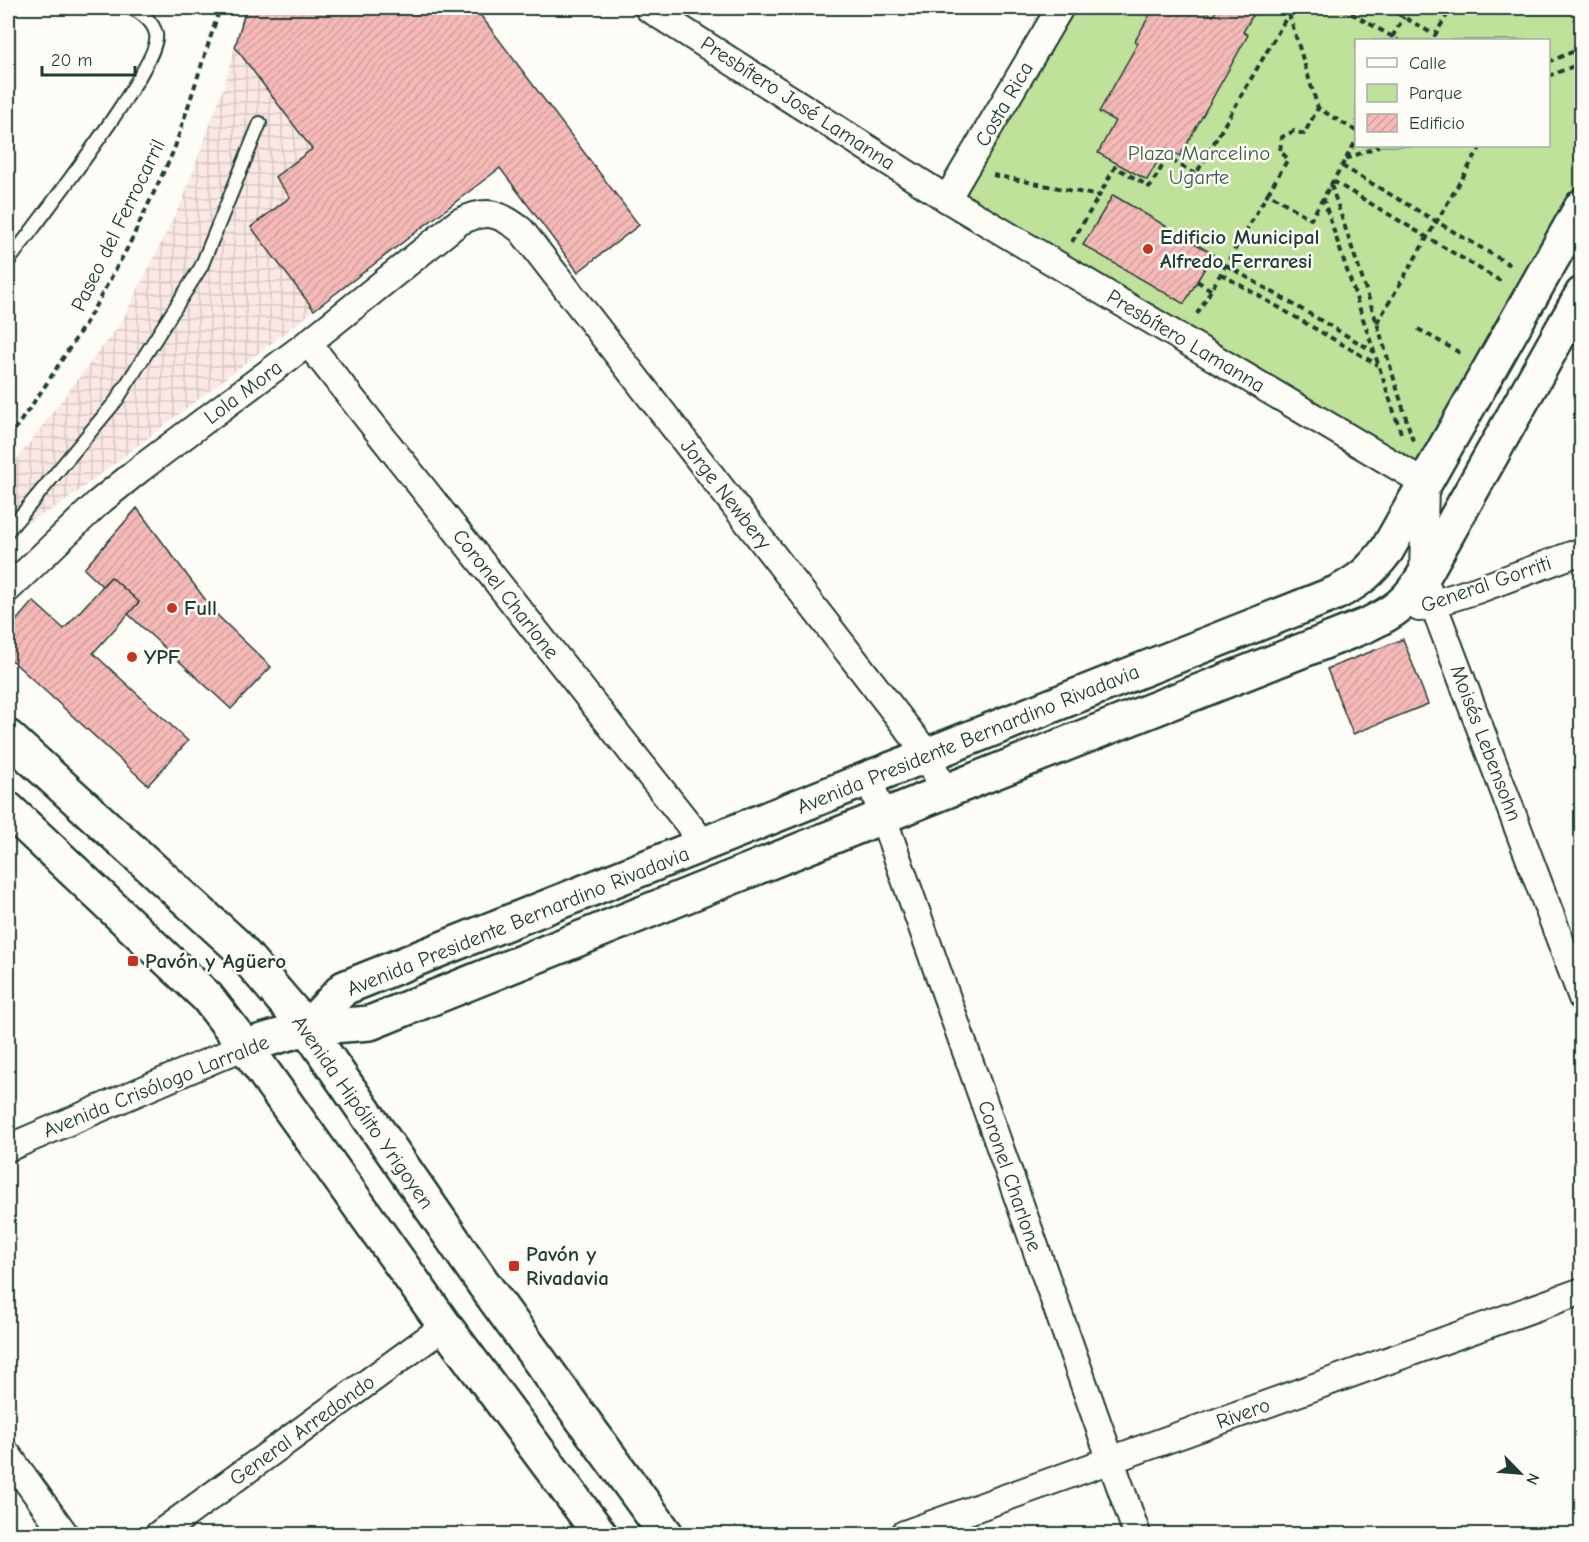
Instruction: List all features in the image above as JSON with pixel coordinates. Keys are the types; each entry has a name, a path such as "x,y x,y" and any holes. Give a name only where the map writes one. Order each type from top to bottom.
{"main road":[{"name":"Avenida Presidente Bernardino Rivadavia","path":"307,1028 344,988 1336,594 1354,584 1370,572 1387,550 1421,481 1581,206"},
{"name":"Avenida Presidente Bernardino Rivadavia","path":"307,1028 370,1023 944,792 1367,626 1389,615 1413,593 1428,591 1581,294"},
{"name":"Avenida Hipólito Yrigoyen","path":"8,737 236,945 307,1028 483,1283 666,1534"},
{"path":"8,809 207,997 245,1046 445,1326 600,1534"},
{"name":"Avenida Crisólogo Larralde","path":"245,1046 307,1028"}],"street":[{"name":"Presbítero José Lamanna","path":"648,8 947,200"},
{"name":"Costa Rica","path":"947,200 1060,8"},
{"name":"Presbítero Lamanna","path":"947,200 1421,481"},
{"name":"Lola Mora","path":"8,589 58,539 106,496 308,343 459,222 473,215 490,214"},
{"name":"Jorge Newbery","path":"490,214 506,218 521,230 928,755 944,792"},
{"name":"Coronel Charlone","path":"308,343 705,845"},
{"name":"Moisés Lebensohn","path":"1421,481 1428,591 1581,998"},
{"name":"General Gorriti","path":"1428,591 1581,551"},
{"name":"Coronel Charlone","path":"869,778 1137,1534"},
{"name":"Avenida Crisólogo Larralde","path":"8,1148 245,1046"},
{"name":"Rivero","path":"904,1534 1581,1291"},
{"name":"General Arredondo","path":"159,1534 445,1326"},
{"path":"8,1455 65,1534"}],"lane":[{"path":"8,262 112,123 154,49 157,34 149,20 132,8"},
{"path":"8,531 116,401 201,267 260,123"}],"path":[{"name":"Paseo del Ferrocarril","path":"8,439 87,321 128,247 174,150 220,8"},
{"path":"1058,265 1115,167 1150,187 1167,158 1196,174 1292,8"},
{"path":"1342,8 1396,39"},
{"path":"1388,8 1435,35 1451,8"},
{"path":"1288,14 1318,108 1355,130"},
{"path":"1392,37 1404,17"},
{"path":"1550,61 1581,48"},
{"path":"1550,75 1581,63"},
{"path":"1182,339 1288,159 1280,150 1282,137 1294,130 1304,134 1318,108"},
{"path":"1268,193 1311,219 1355,145"},
{"path":"1346,159 1376,147"},
{"path":"1377,323 1480,147"},
{"path":"1342,166 1437,222 1534,289"},
{"path":"965,170 1099,196"},
{"path":"1332,183 1428,238 1534,289"},
{"path":"1332,183 1377,323 1421,481"},
{"path":"1323,198 1379,366 1421,481"},
{"path":"1226,264 1374,351"},
{"path":"1221,274 1379,366"},
{"path":"1197,281 1211,290"},
{"path":"1418,329 1488,369"}],"shaded area":[{"path":"246,8 475,8 639,225 578,272 500,168 59,506 8,532 8,471 122,321 183,199 224,86"}],"green space":[{"name":"Plaza Marcelino Ugarte","path":"1060,8 1581,8 1581,206 1425,483 947,199"}],"building":[{"path":"246,8 475,8 639,225 578,272 500,168 314,310 251,227 290,197 275,177 312,149 235,47"},
{"path":"1160,8 1199,8 1213,16 1218,8 1257,8 1243,32 1248,35 1180,156 1165,148 1147,180 1098,153 1115,121 1099,112 1138,43 1135,41 1152,11 1156,14"},
{"name":"Edificio Municipal Alfredo Ferraresi","path":"1113,195 1213,254 1184,304 1083,245"},
{"name":"Full","path":"137,508 216,614 271,667 231,709 128,614 139,602 111,577 102,586 84,569"},
{"path":"111,577 139,602 93,653 188,741 148,785 8,657 8,630 33,601 64,629"},
{"path":"1403,639 1428,704 1353,734 1327,669"}],"place":[{"name":"Edificio Municipal Alfredo Ferraresi","path":"1148,249"},
{"name":"Full","path":"172,608"},
{"name":"YPF","path":"132,657"},
{"name":"Pavón y Agüero","path":"133,961"},
{"name":"Pavón y Rivadavia","path":"514,1266"}]}
